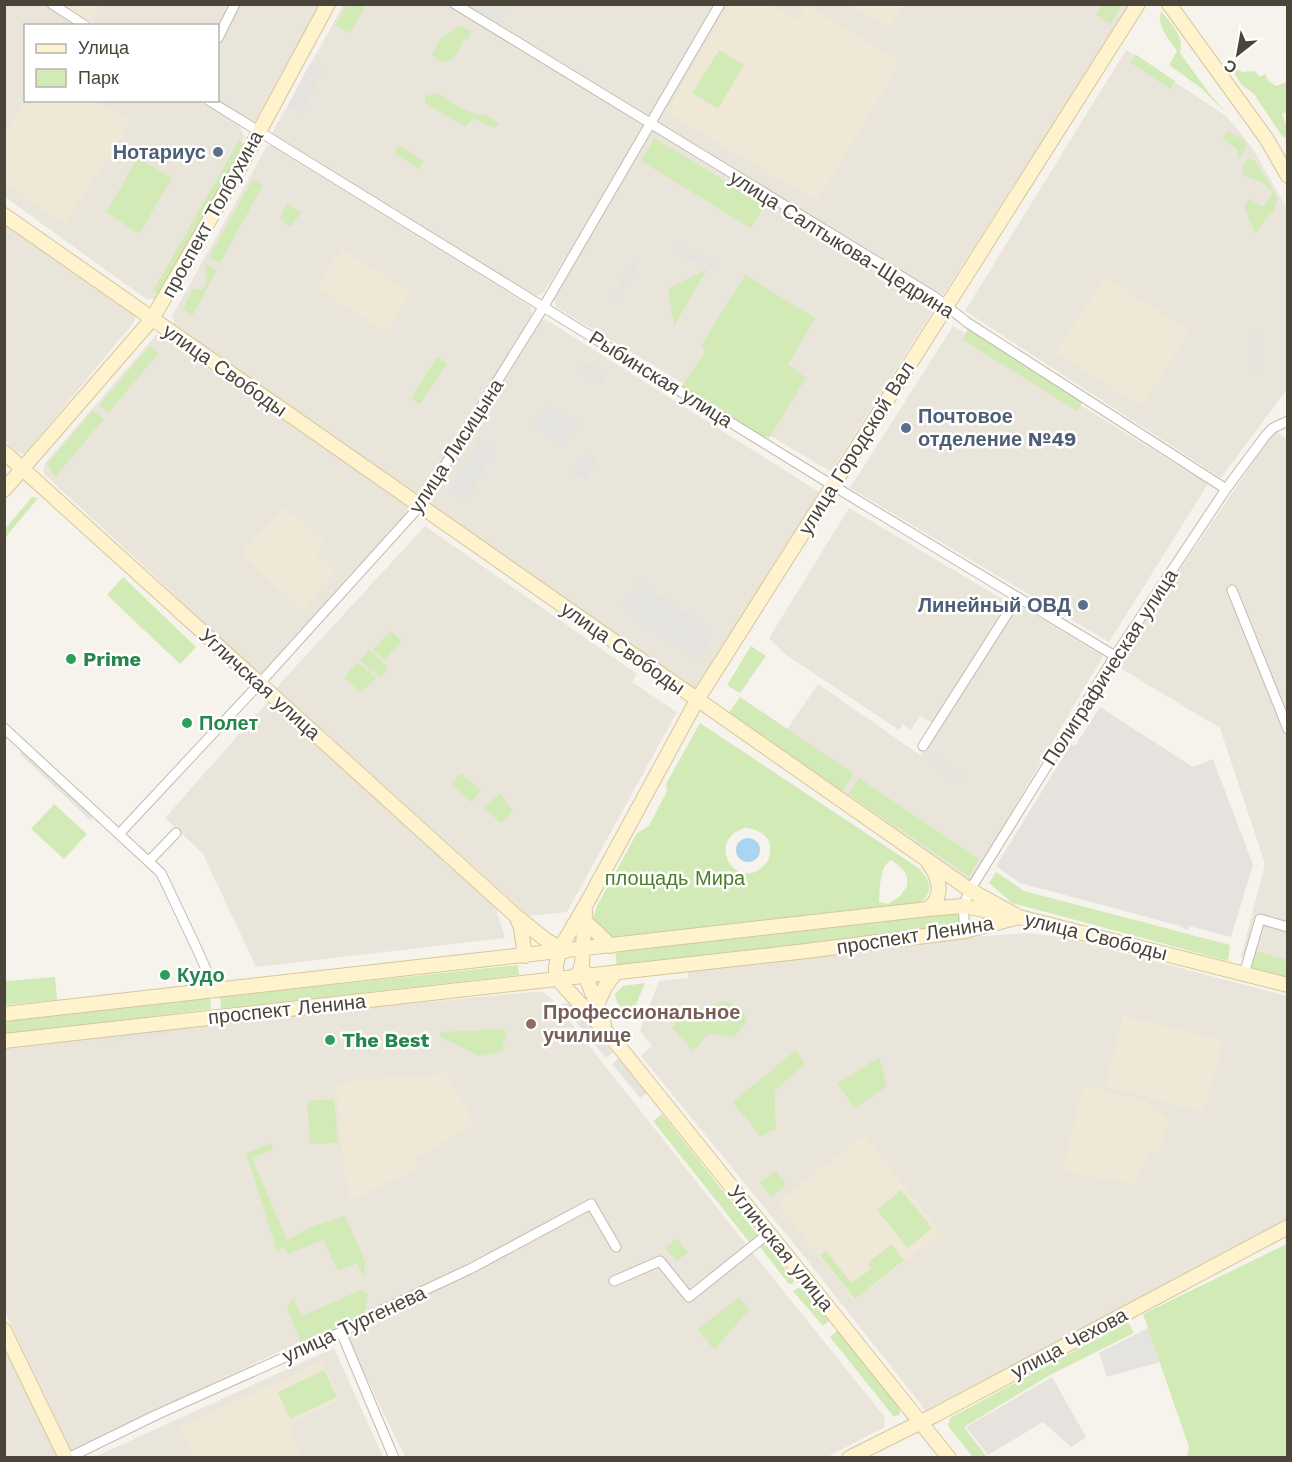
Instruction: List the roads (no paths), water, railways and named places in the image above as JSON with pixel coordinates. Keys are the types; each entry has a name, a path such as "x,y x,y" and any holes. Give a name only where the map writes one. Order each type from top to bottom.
{"main road":[{"name":"проспект Толбухина","path":"4,490 152,319 259,132 328,4"},
{"name":"улица Городской Вал","path":"567,961 578,922 589,899 697,700 1138,4"},
{"path":"1169,4 1266,138 1287,176"},
{"name":"улица Свободы","path":"4,215 970,890 1019,917 1287,985"},
{"name":"Угличская улица","path":"4,452 567,961 613,1039"},
{"path":"922,856 932,867 939,884 938,896 928,909"},
{"name":"проспект Ленина","path":"4,1041 216,1017 567,961 611,946 963,906 1019,917"},
{"path":"516,916 521,928 525,956"},
{"name":"проспект Ленина","path":"4,1014 525,956 567,961 616,972 965,931 1019,917"},
{"name":"улица Городской Вал","path":"567,961 578,922"},
{"path":"578,922 611,946"},
{"name":"Угличская улица","path":"567,961 613,1039 949,1458"},
{"path":"596,1007 603,990 616,972"},
{"path":"213,991 216,1017"},
{"name":"улица Чехова","path":"849,1458 1287,1227"},
{"path":"4,1330 67,1458"}],"street":[{"path":"52,4 83,24"},
{"path":"219,36 235,4"},
{"name":"улица Салтыкова-Щедрина","path":"456,4 935,297 968,323 1226,489"},
{"name":"улица Лисицына","path":"120,833 420,507 544,306 720,4"},
{"name":"Рыбинская улица","path":"211,102 832,485 1115,656"},
{"name":"Полиграфическая улица","path":"965,931 963,906 970,890 1115,656 1226,489 1266,435 1273,428 1287,421"},
{"path":"1232,590 1287,729"},
{"path":"923,746 1018,597"},
{"path":"4,728 120,833 164,877 210,978 213,991"},
{"path":"149,861 176,832"},
{"path":"1244,974 1260,920 1287,927"},
{"name":"улица Тургенева","path":"67,1458 340,1332 470,1269 591,1204 616,1247"},
{"path":"614,1281 660,1261 689,1297 769,1233"},
{"path":"340,1332 394,1458"}],"water":[{"path":"748,838 753,839 759,845 759,855 753,861 748,862 743,861 737,855 736,850 737,845 743,839"}],"place":[{"name":"Нотариус","path":"218,152"},
{"name":"Почтовое отделение №49","path":"906,428"},
{"name":"Линейный ОВД","path":"1083,605"},
{"name":"Prime","path":"71,659"},
{"name":"Полет","path":"187,723"},
{"name":"Кудо","path":"165,975"},
{"name":"Профессиональное училище","path":"531,1024"},
{"name":"The Best","path":"330,1040"}],"park label":[{"name":"площадь Мира","path":"675,878"}]}
